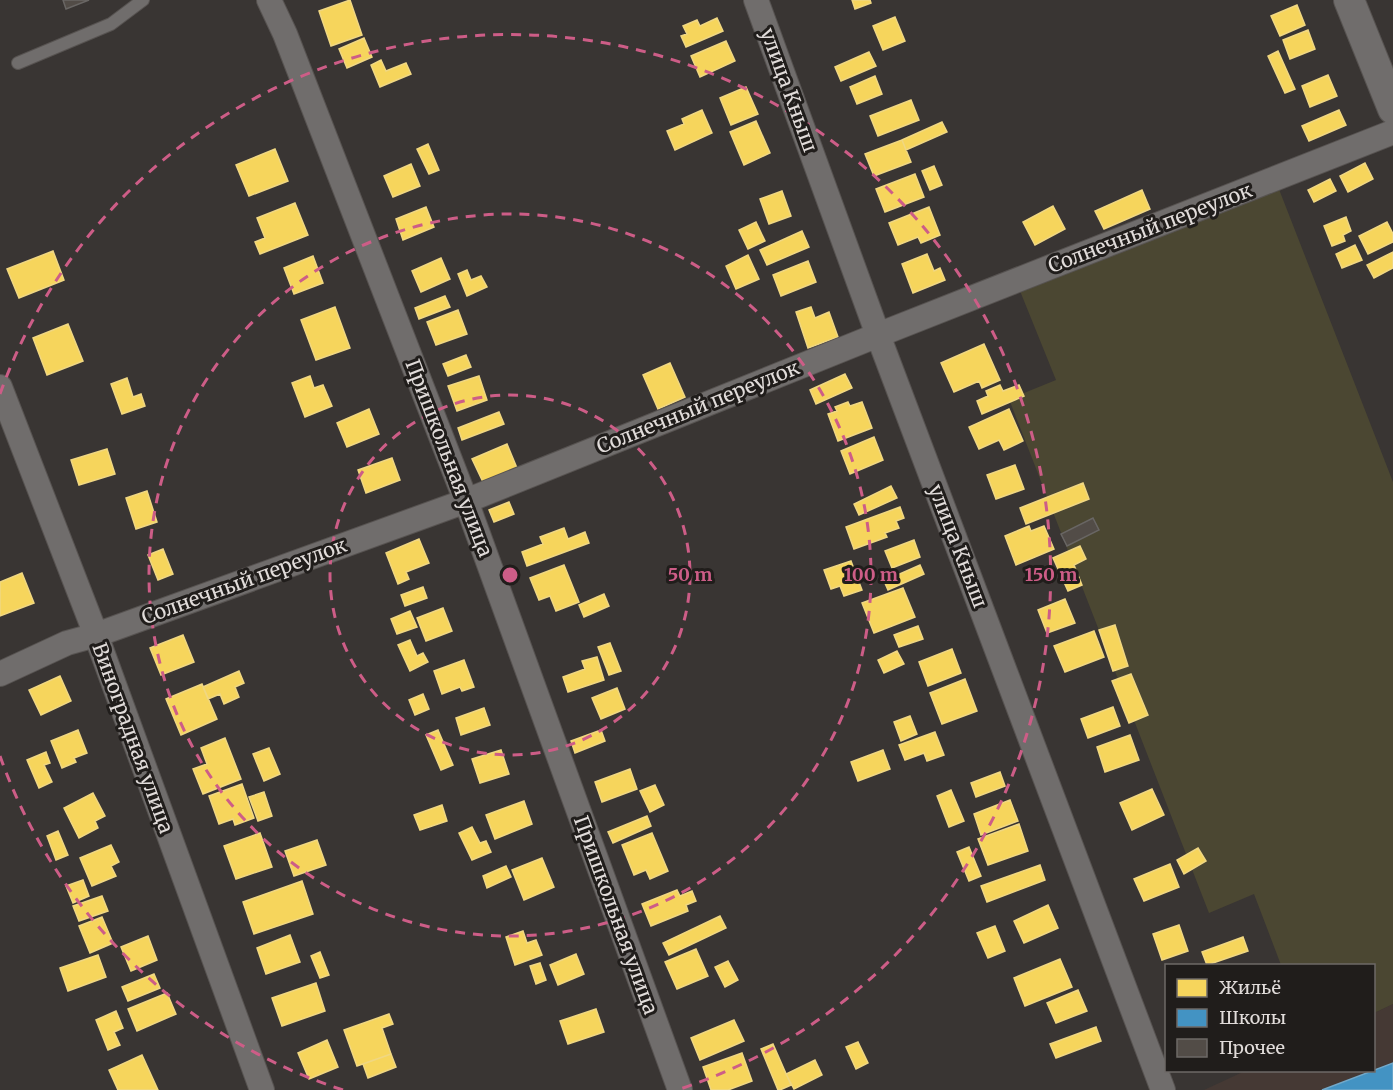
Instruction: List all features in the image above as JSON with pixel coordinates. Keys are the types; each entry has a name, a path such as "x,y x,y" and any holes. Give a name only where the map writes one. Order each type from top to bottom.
{"street":[{"name":"Пришкольная улица","path":"269,0 285,34 466,501 680,1090"},
{"name":"улица Кныш","path":"756,0 878,335 1163,1090"},
{"path":"1349,0 1393,109"},
{"name":"Солнечный переулок","path":"0,674 67,643 96,635 466,501 878,335 1393,132"},
{"name":"Виноградная улица","path":"0,387 96,635 262,1090"}],"lane":[{"path":"18,63 111,24 143,0"}],"shaded area":[{"path":"1275,179 1393,482 1393,1004 1375,1013 1375,964 1281,964 1254,894 1209,913 1009,399 1056,380 1016,281"},
{"path":"1393,1004 1393,1090 1204,1090 1243,1072 1375,1072 1375,1013"}],"building: Жильё":[{"path":"350,0 362,35 331,46 319,11"},
{"path":"852,0 870,0 871,3 855,9"},
{"path":"1297,5 1305,25 1280,36 1271,16"},
{"path":"895,17 905,41 883,50 873,26"},
{"path":"717,18 723,31 686,47 681,36 687,34 683,26 697,20 700,26"},
{"path":"1308,30 1315,49 1290,59 1283,40"},
{"path":"364,38 372,57 347,68 339,49"},
{"path":"726,41 735,61 700,77 691,56"},
{"path":"1278,51 1295,89 1285,93 1268,56"},
{"path":"869,52 876,66 841,81 835,67"},
{"path":"381,60 386,71 406,63 411,74 380,87 371,65"},
{"path":"1328,75 1337,96 1310,107 1302,86"},
{"path":"875,76 882,94 857,104 850,87"},
{"path":"746,87 758,114 731,125 720,98"},
{"path":"911,100 919,120 878,136 870,116"},
{"path":"702,110 712,133 675,150 667,131 684,124 682,119"},
{"path":"1339,110 1346,125 1309,141 1302,126"},
{"path":"756,121 770,153 744,165 730,132"},
{"path":"942,122 947,132 906,150 902,140"},
{"path":"902,140 911,162 874,176 865,154"},
{"path":"428,144 439,170 429,174 417,149"},
{"path":"275,149 288,181 249,196 236,165"},
{"path":"1365,163 1373,179 1348,192 1340,176"},
{"path":"411,164 420,186 393,197 384,176"},
{"path":"934,166 942,185 930,190 922,171"},
{"path":"915,174 924,197 885,212 876,189"},
{"path":"1330,179 1336,191 1314,202 1308,190"},
{"path":"1142,190 1150,209 1104,229 1095,211"},
{"path":"782,191 791,216 769,224 760,199"},
{"path":"295,203 308,235 260,254 255,242 265,238 257,218"},
{"path":"1053,206 1065,229 1035,245 1023,222"},
{"path":"426,207 434,227 403,240 396,219"},
{"path":"929,207 940,235 921,243 918,237 898,245 889,223"},
{"path":"1346,217 1351,231 1343,235 1345,241 1332,246 1324,226"},
{"path":"756,222 765,241 748,249 739,230"},
{"path":"1387,222 1393,234 1393,242 1368,254 1359,236"},
{"path":"802,231 809,247 767,265 760,250"},
{"path":"1355,245 1362,260 1342,268 1336,254"},
{"path":"53,251 64,280 19,298 7,269"},
{"path":"1393,252 1393,268 1374,278 1367,265"},
{"path":"927,254 934,271 940,268 945,280 913,293 902,264"},
{"path":"748,255 759,279 736,289 726,266"},
{"path":"313,256 323,283 294,294 284,268"},
{"path":"441,258 450,279 421,292 412,271"},
{"path":"808,261 816,282 781,296 773,275"},
{"path":"467,270 471,280 481,276 487,287 467,296 458,274"},
{"path":"445,296 450,307 419,319 415,308"},
{"path":"335,307 350,348 316,360 301,320"},
{"path":"811,307 815,318 829,312 838,337 808,348 796,312"},
{"path":"458,310 467,334 436,345 427,322"},
{"path":"68,324 83,361 47,375 33,338"},
{"path":"984,344 1000,380 982,388 979,381 954,392 941,363"},
{"path":"466,355 471,367 448,376 443,364"},
{"path":"670,363 685,397 658,409 643,375"},
{"path":"845,374 852,388 816,404 810,390"},
{"path":"310,376 314,388 323,385 332,406 305,417 292,383"},
{"path":"479,376 487,400 457,411 448,386"},
{"path":"127,378 133,397 141,394 145,406 122,414 111,384"},
{"path":"1000,385 1003,391 1019,385 1024,396 982,414 977,401 988,396 986,391"},
{"path":"848,402 850,406 862,402 872,428 838,441 828,414 837,411 835,407"},
{"path":"369,409 379,434 347,447 337,423"},
{"path":"1009,409 1023,441 1004,450 999,440 979,449 969,427"},
{"path":"499,412 504,424 462,440 458,428"},
{"path":"874,437 883,460 850,474 841,451"},
{"path":"507,444 517,468 483,482 472,459"},
{"path":"107,449 115,474 79,485 71,460"},
{"path":"392,458 400,480 366,493 358,470"},
{"path":"1015,465 1024,489 996,499 987,475"},
{"path":"1083,483 1089,499 1026,524 1020,508"},
{"path":"891,486 897,498 859,515 854,504"},
{"path":"147,491 157,522 136,529 126,498"},
{"path":"509,502 514,514 494,522 489,510"},
{"path":"900,507 904,518 896,521 899,528 885,533 887,537 854,549 846,527"},
{"path":"1029,526 1031,531 1044,526 1054,549 1016,565 1005,536"},
{"path":"564,528 568,539 585,532 589,543 527,566 522,552 543,544 540,537"},
{"path":"419,539 429,563 406,572 409,579 398,584 386,553"},
{"path":"914,540 920,557 892,568 885,551"},
{"path":"1080,546 1086,559 1074,565 1082,585 1068,591 1053,558"},
{"path":"163,549 173,574 158,580 148,555"},
{"path":"851,561 862,590 844,596 840,586 831,589 824,570"},
{"path":"564,565 579,602 556,611 550,596 539,600 530,578"},
{"path":"920,565 924,574 888,590 884,581"},
{"path":"22,573 34,603 0,616 0,582"},
{"path":"423,587 427,598 405,606 401,595"},
{"path":"903,588 915,617 874,633 862,603"},
{"path":"604,594 609,606 584,617 579,605"},
{"path":"1065,599 1075,623 1047,633 1038,610"},
{"path":"443,608 452,631 426,641 417,618"},
{"path":"410,611 417,627 397,634 391,619"},
{"path":"1115,625 1128,666 1113,671 1099,630"},
{"path":"918,626 923,639 899,647 894,635"},
{"path":"1094,631 1104,657 1065,672 1054,646"},
{"path":"183,635 194,662 161,675 150,648"},
{"path":"410,640 417,656 423,653 428,662 410,671 398,645"},
{"path":"610,643 621,671 609,675 598,647"},
{"path":"952,649 961,673 928,686 919,662"},
{"path":"897,651 904,664 884,673 878,660"},
{"path":"597,657 604,680 568,692 563,677 585,669 582,661"},
{"path":"464,660 474,687 462,691 460,687 442,694 434,671"},
{"path":"239,671 244,683 235,687 239,697 224,704 220,694 208,699 203,687"},
{"path":"1131,674 1148,715 1129,723 1112,681"},
{"path":"60,676 71,701 41,715 29,690"},
{"path":"965,679 977,711 942,724 930,693"},
{"path":"202,684 217,719 181,735 166,699"},
{"path":"617,688 625,709 601,719 592,698"},
{"path":"423,694 429,709 415,715 409,700"},
{"path":"1113,707 1120,726 1088,738 1081,719"},
{"path":"484,708 490,725 461,735 456,718"},
{"path":"910,716 917,734 901,741 894,722"},
{"path":"78,730 87,753 74,758 76,762 62,768 51,741"},
{"path":"438,730 453,765 441,770 426,735"},
{"path":"601,730 605,741 575,753 571,741"},
{"path":"935,732 944,755 927,761 924,753 905,760 899,745"},
{"path":"1130,735 1139,760 1105,772 1097,747"},
{"path":"225,738 241,779 203,794 193,769 207,764 201,748"},
{"path":"269,748 280,774 264,781 253,754"},
{"path":"501,750 509,774 480,783 472,759"},
{"path":"883,750 890,769 858,781 851,762"},
{"path":"46,752 50,763 44,765 52,782 39,788 27,760"},
{"path":"630,769 637,789 602,802 595,782"},
{"path":"1000,772 1005,786 976,797 971,783"},
{"path":"242,784 254,818 235,825 233,819 219,824 209,796"},
{"path":"655,785 664,805 650,812 640,791"},
{"path":"1152,789 1164,815 1132,830 1120,803"},
{"path":"951,790 964,821 949,827 937,796"},
{"path":"264,792 272,816 258,821 249,797"},
{"path":"93,793 105,816 95,821 98,828 79,838 64,808"},
{"path":"1010,800 1018,821 981,835 974,814"},
{"path":"524,801 532,824 495,839 486,815"},
{"path":"442,805 447,821 420,830 414,815"},
{"path":"647,816 651,826 613,843 608,832"},
{"path":"1019,824 1028,851 988,865 978,839"},
{"path":"472,827 480,843 486,841 491,852 472,860 459,833"},
{"path":"58,831 68,855 56,860 47,836"},
{"path":"260,833 272,867 236,879 224,846"},
{"path":"652,833 668,871 650,879 646,870 634,875 622,845"},
{"path":"317,840 326,865 294,876 285,851"},
{"path":"111,845 119,862 111,866 116,876 92,886 80,858"},
{"path":"969,847 981,876 969,881 957,852"},
{"path":"1198,848 1206,861 1184,874 1177,860"},
{"path":"542,858 554,887 524,900 512,870"},
{"path":"1170,864 1179,887 1144,901 1134,879"},
{"path":"1040,865 1045,880 987,902 981,886"},
{"path":"506,866 511,877 487,888 483,876"},
{"path":"83,880 89,896 73,903 66,886"},
{"path":"302,881 313,914 254,934 243,902"},
{"path":"677,890 680,896 692,891 696,901 686,905 688,911 651,926 642,904"},
{"path":"102,896 108,911 79,921 73,906"},
{"path":"1048,905 1058,928 1024,943 1014,921"},
{"path":"720,916 726,928 669,955 663,943"},
{"path":"102,917 113,943 90,953 79,926"},
{"path":"1179,925 1188,951 1162,960 1153,934"},
{"path":"995,926 1005,951 988,958 977,933"},
{"path":"523,931 527,943 536,940 542,955 515,965 506,937"},
{"path":"290,935 300,962 266,974 257,948"},
{"path":"148,936 157,960 131,971 121,947"},
{"path":"1243,937 1248,951 1210,964 1207,964 1202,952"},
{"path":"696,949 708,976 677,989 665,962"},
{"path":"320,952 329,975 320,978 311,956"},
{"path":"576,954 584,974 558,985 550,965"},
{"path":"98,955 106,977 68,991 60,968"},
{"path":"1060,959 1072,987 1025,1006 1014,978"},
{"path":"728,961 738,980 725,987 715,967"},
{"path":"540,963 546,980 536,984 530,966"},
{"path":"154,974 160,988 128,1001 122,987"},
{"path":"316,983 325,1011 282,1026 272,998"},
{"path":"1078,990 1087,1011 1056,1023 1047,1003"},
{"path":"167,993 176,1014 137,1031 128,1009"},
{"path":"596,1009 604,1032 568,1044 560,1021"},
{"path":"116,1011 123,1028 114,1032 120,1045 108,1050 96,1020"},
{"path":"389,1014 393,1024 382,1028 391,1054 357,1066 344,1030"},
{"path":"734,1020 744,1041 700,1060 691,1038"},
{"path":"1096,1027 1101,1041 1056,1058 1050,1044"},
{"path":"327,1040 338,1067 309,1079 298,1053"},
{"path":"858,1042 868,1063 856,1069 846,1047"},
{"path":"773,1044 791,1085 780,1090 778,1090 761,1049"},
{"path":"742,1053 752,1081 728,1090 711,1090 703,1067"},
{"path":"391,1054 396,1067 368,1078 363,1064"},
{"path":"142,1055 158,1090 118,1090 109,1070"},
{"path":"815,1060 822,1075 794,1089 786,1074"}],"building: Школы":[{"path":"1393,1063 1393,1090 1322,1090 1369,1072 1375,1072 1375,1070"}],"building: Прочее":[{"path":"63,0 89,0 66,9"},
{"path":"1093,518 1099,530 1067,546 1061,534"}]}
